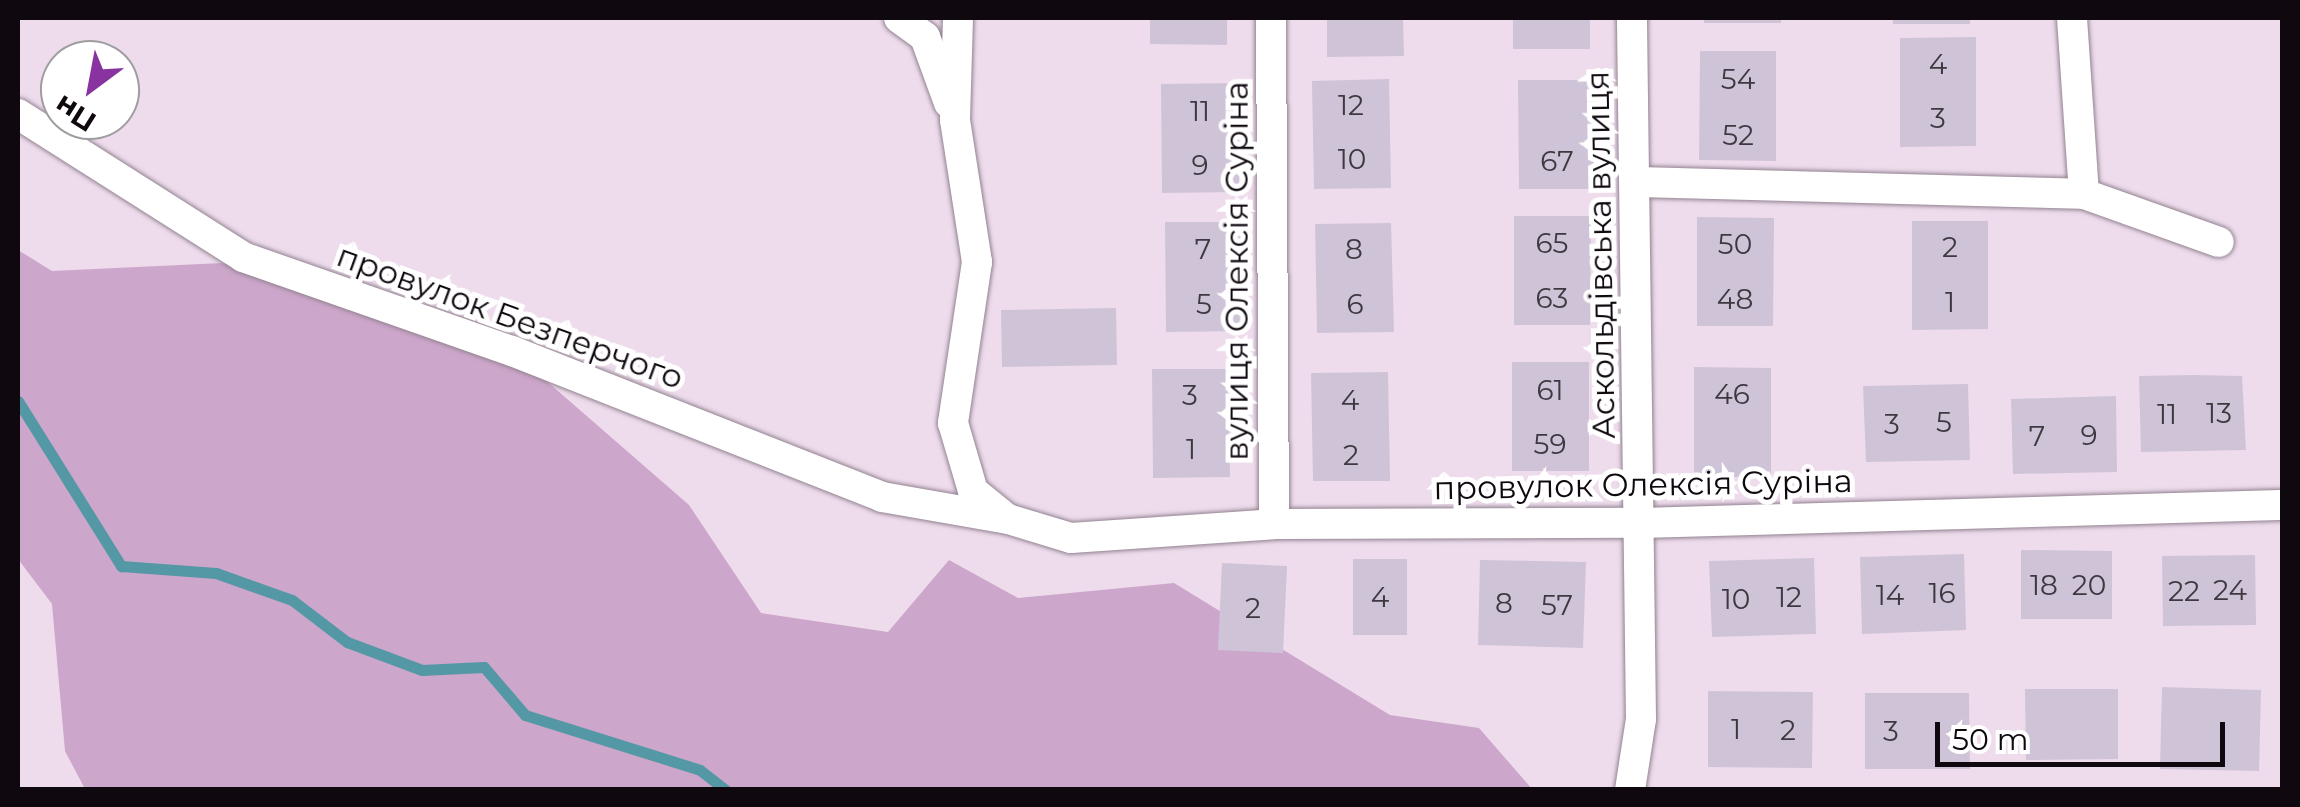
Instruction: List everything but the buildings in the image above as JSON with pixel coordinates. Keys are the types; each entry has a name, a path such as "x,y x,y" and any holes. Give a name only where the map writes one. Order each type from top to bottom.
{"street":[{"path":"900,18 925,37 956,120"},
{"path":"958,18 956,120 977,262 952,423 973,492 1008,519"},
{"name":"вулиця Олексія Суріна","path":"1270,18 1274,524"},
{"name":"Аскольдівська вулиця","path":"1630,790 1641,719 1632,18"},
{"path":"2072,18 2084,194"},
{"name":"провулок Безперчого","path":"18,114 242,257 512,351 882,497 1008,519"},
{"path":"1635,182 2084,194 2219,242"},
{"name":"провулок Олексія Суріна","path":"1008,519 1071,538 1274,524 1640,523 2282,505"}],"shaded area":[{"path":"18,250 52,271 222,263 512,351 689,505 761,613 888,632 949,560 1018,598 1174,583 1390,715 1479,728 1532,789 85,789 65,751 52,604 18,559"}],"waterway":[{"path":"18,401 121,566 216,573 292,600 347,642 422,670 484,667 525,715 700,770 726,790"}]}
